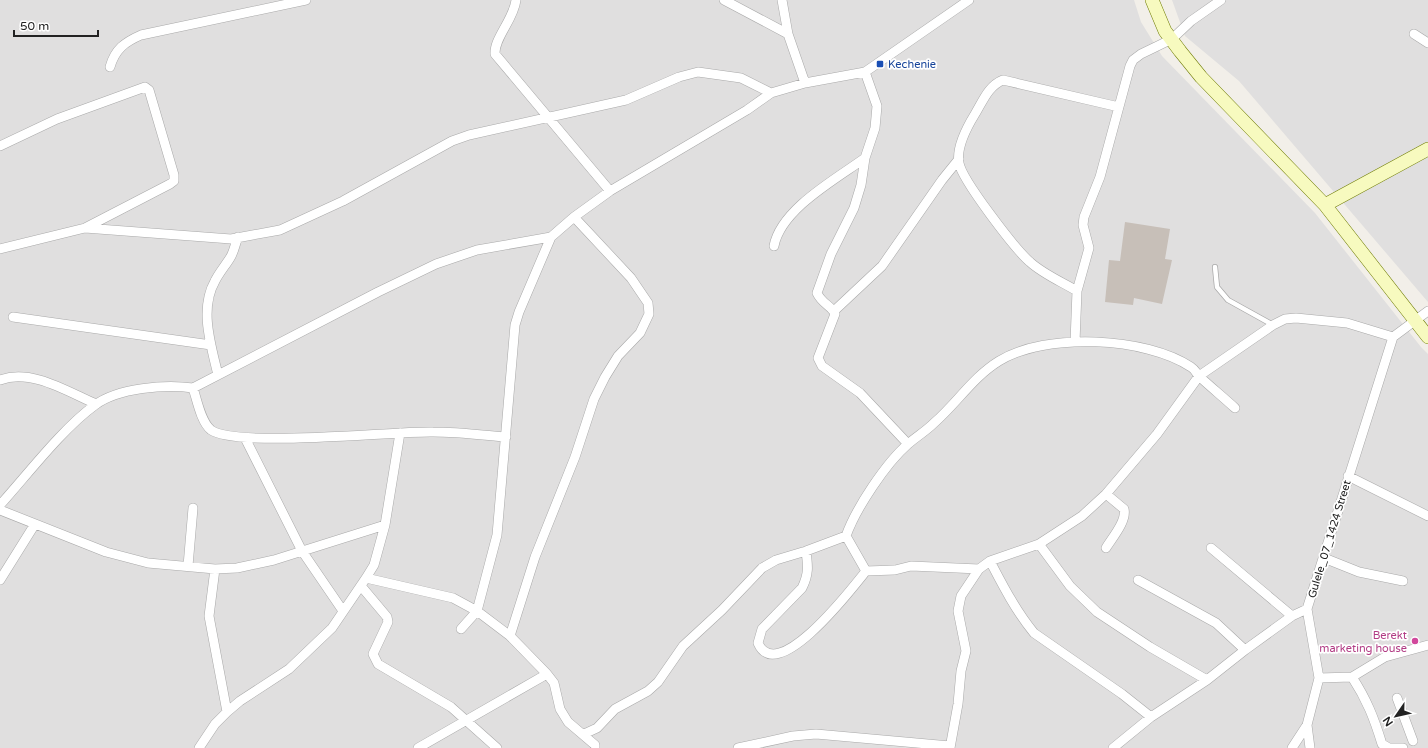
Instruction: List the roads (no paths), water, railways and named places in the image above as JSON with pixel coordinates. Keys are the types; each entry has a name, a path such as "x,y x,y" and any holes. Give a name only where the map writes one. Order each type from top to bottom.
{"main road":[{"path":"1152,0 1165,31 1201,77 1325,205 1428,337"},
{"path":"1325,205 1428,149"}],"street":[{"path":"110,67 113,57 123,44 141,35 306,0"},
{"path":"516,0 512,16 495,48 495,54 610,191"},
{"path":"724,0 788,34"},
{"path":"782,0 788,34 805,83"},
{"path":"461,629 478,610 497,535 515,325 518,312 551,237 574,217 610,191 747,110 771,92 805,83 865,72 969,0"},
{"path":"1075,342 1077,291 1089,248 1083,225 1084,217 1100,177 1133,60 1141,54 1172,39 1191,21 1221,0"},
{"path":"1414,34 1428,43"},
{"path":"85,228 234,238 280,230 343,201 452,141 469,135 549,119 626,100 679,76 698,72 741,78 771,92"},
{"path":"834,311 822,303 817,293 830,254 854,208 861,185 865,158 875,128 877,106 865,72"},
{"path":"908,444 860,393 819,362 819,352 835,314 834,311 882,266 942,180 959,159 966,131 991,87 1003,80 1119,107"},
{"path":"0,146 57,119 141,87 149,90 174,175 174,181 170,184 85,228 0,249"},
{"path":"774,246 776,235 780,228 801,204 865,158"},
{"path":"959,159 962,172 1016,249 1031,263 1077,291"},
{"path":"510,636 535,557 575,457 594,399 615,361 640,333 649,314 645,298 631,278 574,217"},
{"path":"0,505 68,429 96,404 121,394 144,389 172,385 193,388 436,264 478,250 551,237"},
{"path":"218,374 211,345 207,306 214,281 230,257 234,238"},
{"path":"738,748 793,736 816,734 950,747 958,704 961,671 966,651 958,611 961,596 979,569 990,561 1039,544 1082,516 1106,494 1157,434 1199,376 1273,325 1285,319 1296,318 1347,323 1393,337 1415,319 1428,311"},
{"path":"13,317 211,345"},
{"name":"Gulele_07_1424 Street","path":"1113,748 1151,717 1207,680 1292,616 1307,609 1393,337"},
{"path":"866,571 846,536 850,524 891,461 908,444 934,424 972,383 999,360 1032,347 1075,342 1115,344 1146,349 1178,360 1192,367 1199,376 1235,408"},
{"path":"0,380 14,377 40,380 96,404"},
{"path":"193,388 204,419 211,429 225,435 245,438 432,432 506,437"},
{"path":"199,748 215,724 227,712 240,701 289,668 332,628 374,565 385,525 400,433"},
{"path":"245,438 302,551 343,611"},
{"path":"1348,476 1428,516"},
{"path":"1106,494 1124,510 1125,513 1106,548"},
{"path":"188,566 193,508"},
{"path":"0,510 106,552 148,563 215,569 237,568 274,560 385,525"},
{"path":"0,580 35,524"},
{"path":"584,734 597,728 611,712 648,691 658,682 683,646 722,610 762,568 776,560 806,552 846,536"},
{"path":"1039,544 1070,586 1097,612 1150,647 1207,680"},
{"path":"1211,548 1292,616"},
{"path":"806,552 809,570 806,580 802,588 762,629 758,643 763,651 769,653 779,653 797,645 822,622 866,571 895,570 911,566 979,569"},
{"path":"1324,558 1359,572 1403,581"},
{"path":"990,561 1009,596 1025,622 1034,633 1122,694 1151,717"},
{"path":"215,569 209,616 227,712"},
{"path":"1138,580 1216,623 1245,650"},
{"path":"363,582 453,598 478,610 510,636 547,674 554,683 560,709 568,722 596,745 595,748"},
{"path":"363,582 387,617 388,622 387,627 373,654 374,659 378,664 406,682 451,707 497,748"},
{"path":"1292,748 1307,725 1319,678 1307,609"},
{"path":"1319,678 1352,677 1385,657 1428,645"},
{"path":"418,748 547,674"},
{"path":"1352,677 1363,694 1379,731 1382,744 1389,748 1402,748 1416,738 1397,698"},
{"path":"1307,725 1310,748"}],"lane":[{"path":"1215,267 1216,287 1228,300 1273,325"}],"place":[{"name":"Kechenie","path":"880,64"},
{"name":"Berekt marketing house","path":"1415,641"}]}
